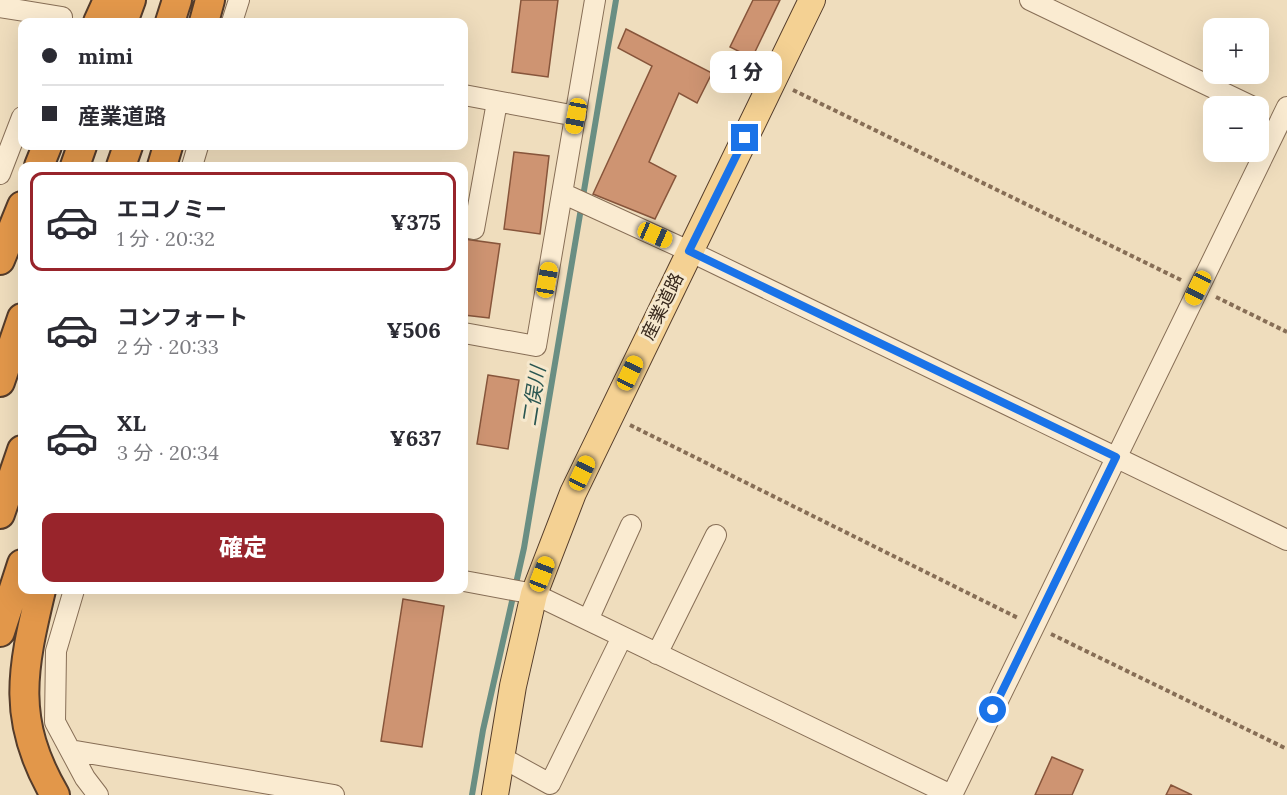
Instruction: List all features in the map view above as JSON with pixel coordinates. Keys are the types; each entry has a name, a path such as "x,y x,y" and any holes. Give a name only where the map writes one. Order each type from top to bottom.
{"highway":[{"path":"100,18 108,0"},
{"path":"124,18 131,0"},
{"path":"171,18 177,0"},
{"path":"205,18 210,0"},
{"path":"0,260 18,216"},
{"path":"0,382 18,330"},
{"path":"0,514 18,462"},
{"path":"0,632 18,576"},
{"path":"40,594 27,649 23,690 27,729 40,769 56,795"}],"main road":[{"name":"産業道路","path":"495,795 515,675 534,594 573,493 812,0"}],"street":[{"path":"233,18 239,0"},
{"path":"468,334 536,346 595,0"},
{"path":"1030,0 1230,96"},
{"path":"0,8 64,13"},
{"path":"468,96 576,116"},
{"path":"468,228 474,229 497,102"},
{"path":"468,582 534,594 952,795 1198,288 1285,117 1269,113"},
{"path":"0,174 18,127"},
{"path":"562,193 689,251 1287,540"},
{"path":"588,620 631,525"},
{"path":"657,654 716,535"},
{"path":"73,594 56,651 55,722 98,795"},
{"path":"501,757 550,784 622,637"},
{"path":"70,750 334,795"}],"path":[{"path":"774,81 1287,332"},
{"path":"610,415 1287,749"}],"building":[{"path":"521,0 558,0 548,77 512,72"},
{"path":"753,0 780,0 752,58 730,47"},
{"path":"626,29 712,73 697,103 679,93 649,162 676,176 655,219 593,194 652,66 618,48"},
{"path":"514,152 549,156 540,234 504,229"},
{"path":"468,240 500,244 489,318 468,315"},
{"path":"488,375 519,380 508,449 477,444"},
{"path":"403,599 444,606 422,747 381,741"},
{"path":"1052,757 1083,770 1072,795 1035,795"},
{"path":"1171,785 1192,795 1166,795"}],"waterway":[{"name":"二俣川","path":"472,795 483,730 524,548 616,0"}],"route":[{"path":"745,138 689,251 1116,457 993,710"}]}
